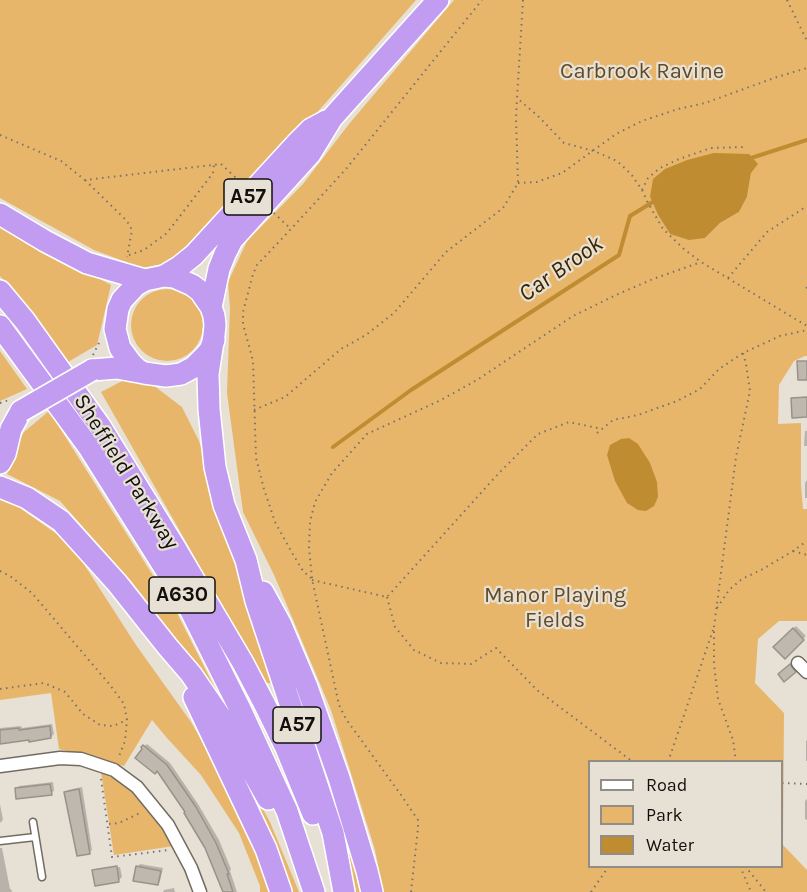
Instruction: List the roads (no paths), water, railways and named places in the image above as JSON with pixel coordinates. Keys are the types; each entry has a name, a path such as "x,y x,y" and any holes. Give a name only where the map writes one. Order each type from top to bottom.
{"highway":[{"name":"A57","path":"343,892 333,833 256,601 246,560 224,505 215,467 208,374 213,340 214,316 211,307 219,269 232,240 310,154 332,118 438,0"},
{"name":"A57","path":"117,341 115,329 118,309 128,292 179,267 207,241 310,129 332,118"},
{"path":"0,214 87,263 154,278 174,277 200,291 211,307"},
{"name":"Sheffield Parkway","path":"0,291 25,321 100,426 243,663 286,748 343,892"},
{"name":"Sheffield Parkway","path":"0,326 88,446 188,605 240,709 286,811 312,892"},
{"path":"92,370 117,368 166,376 181,374 194,367 204,357 210,350 213,340"},
{"path":"0,418 21,411 92,370 112,354 117,341"},
{"path":"117,341 125,356 144,373"},
{"path":"0,463 5,454 11,429 21,411"},
{"name":"A57","path":"0,487 27,498 61,521 117,583 191,674 226,725 276,813 312,892"},
{"path":"246,560 281,625 307,687 339,778 372,892"},
{"path":"167,646 266,849 281,892"}],"street":[{"path":"0,766 60,758 81,759 114,770 137,787 168,825 191,868 200,892"}],"lane":[{"path":"33,822 42,877"},
{"path":"0,841 35,837"}],"water":[{"path":"714,153 749,154 758,164 751,173 747,197 739,212 720,223 705,238 689,240 670,234 650,197 653,179 665,169"},
{"path":"629,438 638,444 650,463 657,482 658,497 654,506 646,511 638,510 627,503 615,481 607,455 610,445 621,439"}],"waterway":[{"name":"Car Brook","path":"748,159 807,140"},
{"name":"Car Brook","path":"333,447 411,390 619,255 630,216 656,200"}],"park label":[{"name":"Carbrook Ravine","path":"642,72"},
{"name":"Manor Playing Fields","path":"555,608"}]}
